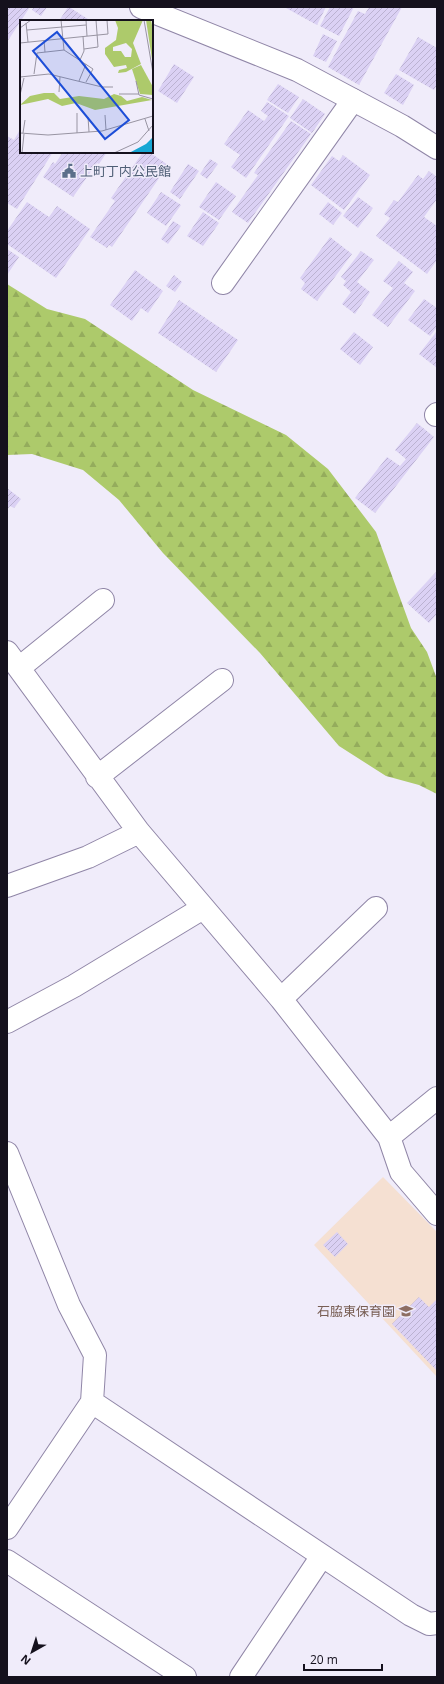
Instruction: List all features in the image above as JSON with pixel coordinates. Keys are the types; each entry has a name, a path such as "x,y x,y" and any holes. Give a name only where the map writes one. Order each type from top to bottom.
{"street":[{"path":"141,7 297,70 402,126 437,148"},
{"path":"223,283 353,100"},
{"path":"103,600 13,660 97,777 139,832 281,998 389,1137 401,1172 437,1214"},
{"path":"97,777 222,680"},
{"path":"7,886 88,857 139,832"},
{"path":"7,1022 74,986 203,908"},
{"path":"281,998 376,908"},
{"path":"389,1137 437,1098"},
{"path":"7,1153 69,1304 95,1356 92,1402 7,1528"},
{"path":"92,1402 411,1614 429,1624 437,1623"},
{"path":"241,1677 322,1556"},
{"path":"7,1561 185,1677"}],"shaded area":[{"name":"石脇東保育園","path":"383,1177 437,1232 437,1377 314,1245"}],"green space":[{"path":"7,284 47,309 85,319 193,390 286,435 328,469 376,532 411,628 427,652 437,679 437,794 419,785 386,776 339,746 260,653 163,553 119,500 83,470 32,454 7,455"}],"building":[{"path":"7,7 30,7 20,20 7,42"},
{"path":"34,7 47,7 41,16 32,10"},
{"path":"69,7 89,20 60,20"},
{"path":"326,7 317,25 286,8"},
{"path":"330,7 354,7 339,36 320,26"},
{"path":"369,7 402,7 359,85 328,67 358,11 365,14"},
{"path":"323,34 337,41 326,62 313,56"},
{"path":"418,37 437,48 437,85 434,90 399,70"},
{"path":"174,64 194,77 177,103 158,91"},
{"path":"396,74 414,85 403,105 384,93"},
{"path":"278,84 299,97 288,113 267,100"},
{"path":"303,99 325,114 312,133 290,118"},
{"path":"267,102 289,116 246,178 231,167 240,155 224,144 248,110 264,121 268,116 261,111"},
{"path":"291,121 311,134 248,223 232,212 258,175 254,173"},
{"path":"20,130 20,153 52,153 17,209 7,203 7,136 14,140"},
{"name":"上町丁内公民館","path":"62,153 106,153 99,164 97,163 73,197 43,177 53,162 55,164"},
{"path":"142,153 150,153 168,165 112,247 109,245 107,248 90,237 115,201 111,198"},
{"path":"343,155 370,175 344,210 311,185 332,156 339,161"},
{"path":"210,159 218,164 207,179 200,174"},
{"path":"188,164 199,171 180,199 170,192"},
{"path":"429,171 437,177 437,199 424,217 437,226 437,260 427,274 376,236 390,218 384,214 394,200 398,202 418,175 423,179"},
{"path":"216,182 236,196 219,220 199,207"},
{"path":"161,192 181,205 166,226 147,213"},
{"path":"358,197 373,208 358,228 343,216"},
{"path":"27,202 49,217 57,206 90,229 56,278 7,244 7,231"},
{"path":"328,202 342,213 333,225 319,214"},
{"path":"203,212 219,223 203,246 187,236"},
{"path":"173,221 181,226 168,244 161,239"},
{"path":"330,237 352,254 317,301 301,289 305,283 300,278"},
{"path":"7,249 19,257 7,275"},
{"path":"361,251 374,260 357,282 370,292 355,314 342,304 351,292 343,285 346,281 341,277"},
{"path":"399,261 413,272 404,283 415,291 388,327 372,315 393,288 383,281"},
{"path":"135,270 163,291 148,313 141,308 132,321 110,305"},
{"path":"174,275 182,282 175,292 166,286"},
{"path":"424,299 437,308 437,327 430,336 408,320"},
{"path":"179,300 238,340 216,372 158,333"},
{"path":"437,331 437,368 419,354"},
{"path":"354,332 373,347 360,365 340,349"},
{"path":"417,423 434,437 375,513 355,498 387,457 400,466 406,459 395,450"},
{"path":"7,488 21,499 14,508 10,506 7,510"},
{"path":"437,571 437,614 429,623 407,603"},
{"path":"337,1232 348,1244 335,1257 323,1245"},
{"path":"419,1297 429,1307 437,1299 437,1371 392,1324"}],"place":[{"name":"上町丁内公民館","path":"69,171"},
{"name":"石脇東保育園","path":"406,1311"}]}
